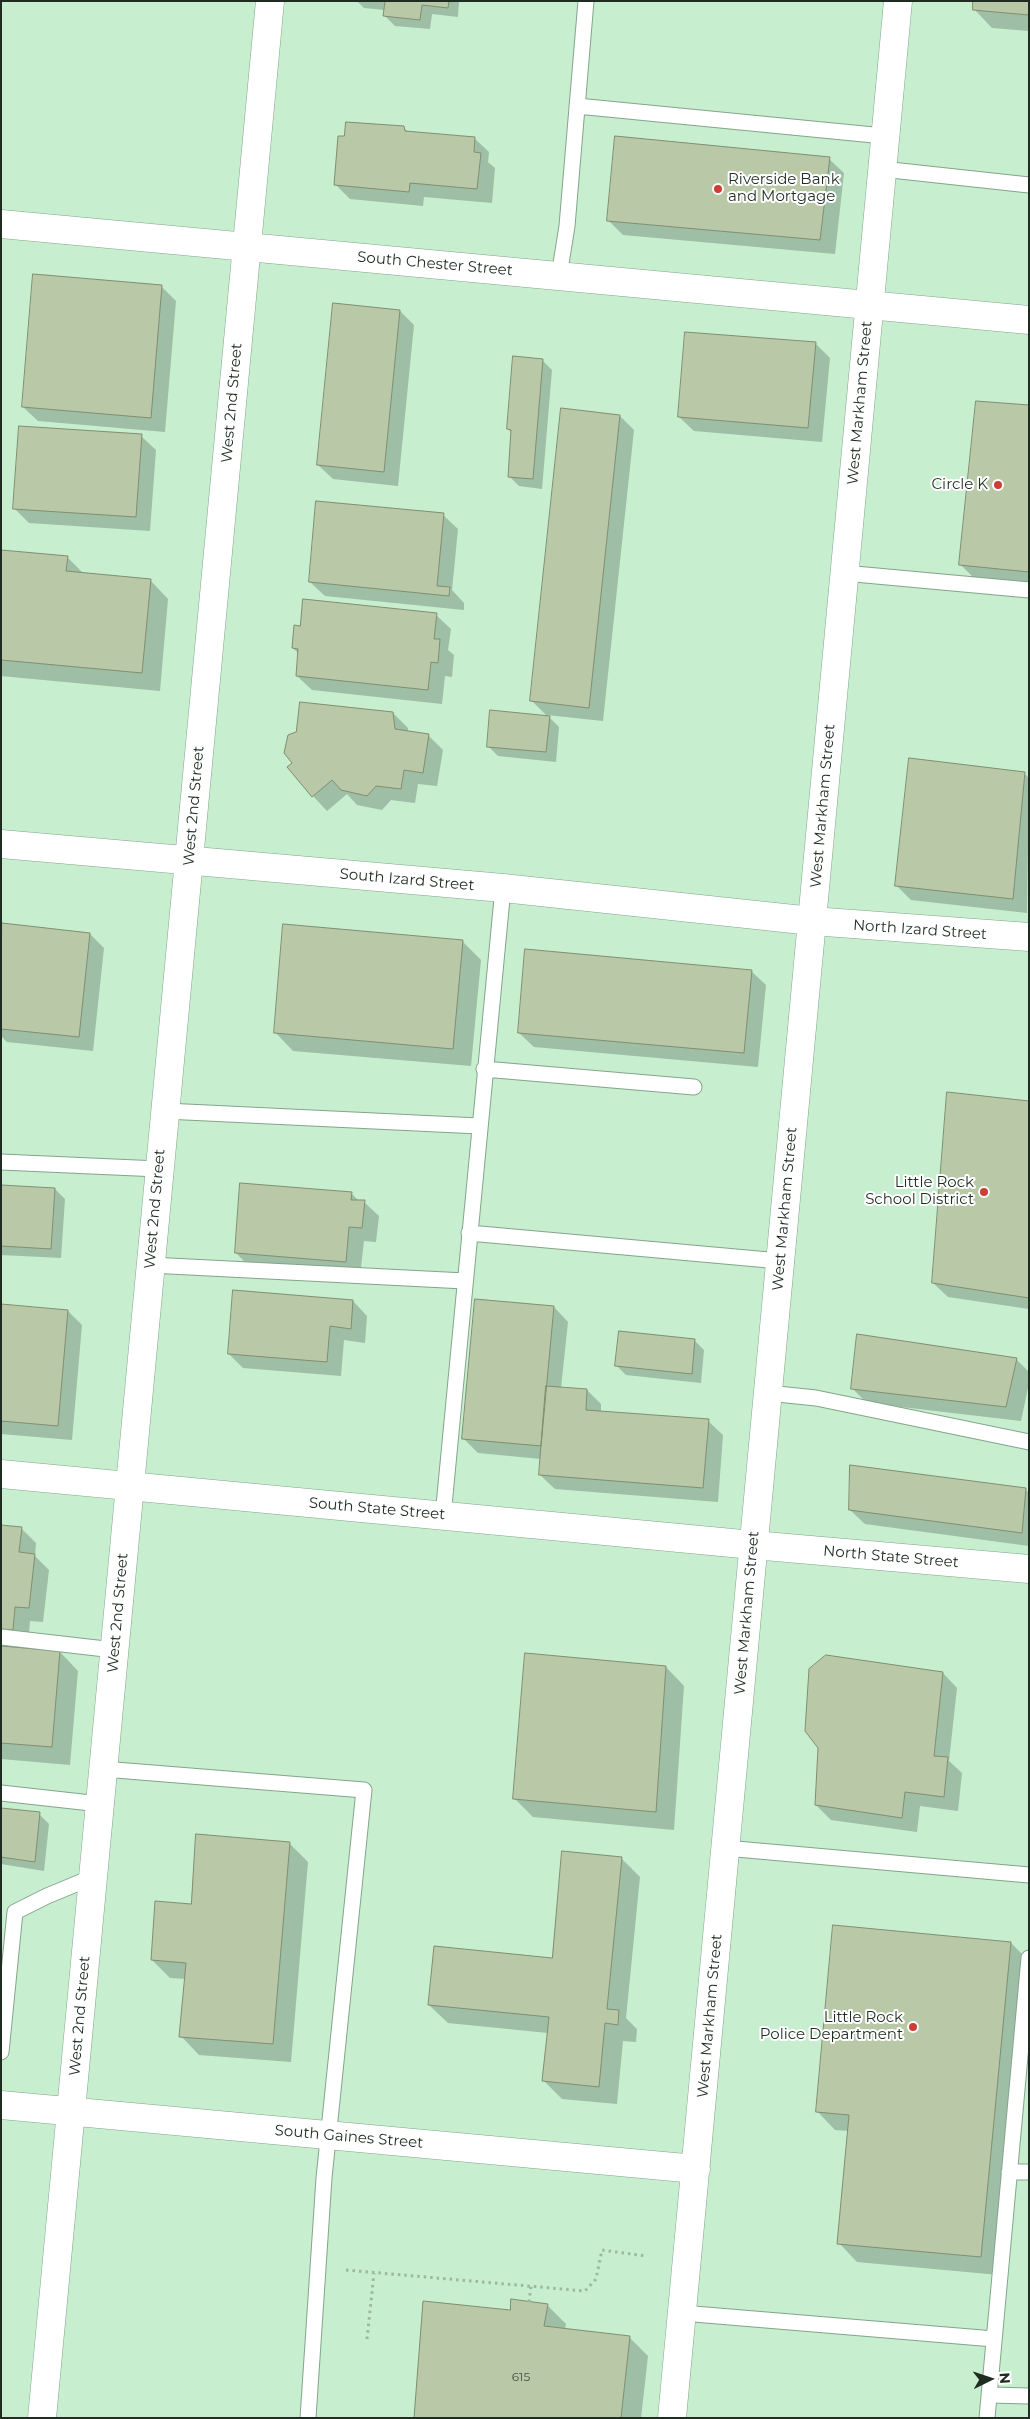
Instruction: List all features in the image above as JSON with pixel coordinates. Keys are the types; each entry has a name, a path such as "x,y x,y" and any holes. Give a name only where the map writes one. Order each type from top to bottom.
{"street":[{"name":"West 2nd Street","path":"42,2418 270,1"},
{"name":"West Markham Street","path":"672,2418 898,1"},
{"name":"South Chester Street","path":"1,224 1029,320"},
{"name":"South Izard Street","path":"1,844 189,862 503,888 812,921"},
{"name":"North Izard Street","path":"812,921 1029,937"},
{"name":"South State Street","path":"1,1474 753,1545"},
{"name":"North State Street","path":"753,1545 1029,1569"},
{"name":"South Gaines Street","path":"1,2105 696,2169"}],"lane":[{"path":"559,276 567,226 586,1"},
{"path":"577,106 884,136"},
{"path":"882,169 1029,185"},
{"path":"844,573 1029,590"},
{"path":"443,1516 484,1070 503,888"},
{"path":"484,1070 694,1087"},
{"path":"165,1111 480,1126"},
{"path":"1,1162 159,1169"},
{"path":"469,1233 780,1261"},
{"path":"150,1265 465,1281"},
{"path":"768,1393 816,1398 1029,1442"},
{"path":"1,1637 114,1650"},
{"path":"103,1769 364,1790 324,2178 308,2418"},
{"path":"1,1793 100,1804"},
{"path":"725,1848 1029,1875"},
{"path":"1,2052 15,1912 93,1877"},
{"path":"987,2418 1029,1958"},
{"path":"1009,2172 1029,2172"},
{"path":"682,2313 994,2339"},
{"path":"989,2395 1029,2396"}],"path":[{"path":"345,2270 585,2291 596,2279 602,2250 646,2256"},
{"path":"367,2339 374,2273"},
{"path":"529,2302 531,2286"}],"shaded area":[{"path":"1,1 1029,1 1029,2418 1,2418"}],"building":[{"path":"382,1 449,1 448,8 422,5 420,20 383,16 385,2"},
{"path":"973,1 1029,1 1029,15 973,10"},
{"path":"346,122 404,126 405,131 475,137 474,152 481,153 477,189 410,183 409,192 334,185 338,136 344,136"},
{"name":"Riverside Bank and Mortgage","path":"615,136 830,157 820,240 607,221"},
{"path":"33,274 162,285 151,418 22,407"},
{"path":"333,303 400,310 384,472 317,465"},
{"path":"685,332 816,342 808,428 678,417"},
{"path":"513,356 543,359 533,479 508,477 511,430 507,429"},
{"name":"Circle K","path":"976,401 1029,405 1029,572 959,565"},
{"path":"561,408 620,415 589,708 530,701"},
{"path":"19,426 142,434 136,517 13,509"},
{"path":"316,501 444,513 437,586 450,587 449,596 309,582"},
{"path":"1,550 68,556 66,571 151,579 142,673 1,660"},
{"path":"303,599 437,613 434,639 440,639 438,663 431,662 428,690 296,676 298,649 292,648 294,625 300,626"},
{"path":"300,702 393,712 395,729 429,734 423,773 404,770 401,789 376,786 367,796 341,790 332,780 312,797 287,767 292,763 284,753 288,735 296,732"},
{"path":"490,710 550,716 546,752 487,747"},
{"path":"909,758 1025,772 1013,899 895,886"},
{"path":"2,923 90,933 79,1037 1,1029"},
{"path":"283,924 463,940 453,1049 274,1033"},
{"path":"525,949 752,970 744,1053 518,1033"},
{"name":"Little Rock School District","path":"947,1092 1029,1101 1029,1298 932,1283"},
{"path":"240,1183 352,1192 351,1200 365,1200 362,1228 349,1227 346,1262 235,1253"},
{"path":"1,1185 55,1188 51,1249 1,1246"},
{"path":"233,1290 353,1300 351,1329 330,1326 327,1362 228,1354"},
{"path":"475,1299 554,1306 541,1446 462,1439"},
{"path":"1,1304 68,1310 58,1426 1,1421"},
{"path":"619,1331 695,1339 692,1374 615,1366"},
{"path":"857,1334 1017,1358 1006,1407 851,1389"},
{"path":"546,1386 587,1389 586,1410 709,1419 703,1488 539,1475"},
{"path":"850,1465 1026,1488 1022,1533 849,1510"},
{"path":"1,1525 22,1527 19,1552 35,1554 29,1608 15,1607 13,1630 1,1629"},
{"path":"1,1646 60,1651 52,1747 1,1743"},
{"path":"525,1653 666,1666 656,1812 513,1799"},
{"path":"826,1655 943,1672 934,1756 948,1757 944,1797 905,1792 902,1818 815,1805 818,1748 805,1731 809,1669"},
{"path":"1,1808 40,1812 35,1862 1,1857"},
{"path":"196,1834 290,1842 273,2044 179,2037 186,1963 151,1960 155,1901 191,1904"},
{"path":"562,1851 622,1857 607,2009 619,2010 618,2025 605,2023 599,2087 542,2081 549,2017 428,2005 434,1946 552,1958"},
{"name":"Little Rock Police Department","path":"833,1925 1011,1942 981,2257 837,2244 849,2115 816,2112"},
{"path":"511,2299 548,2304 544,2326 630,2336 621,2418 414,2418 423,2301 510,2310"}],"place":[{"name":"Riverside Bank and Mortgage","path":"718,189"},
{"name":"Circle K","path":"998,485"},
{"name":"Little Rock School District","path":"984,1192"},
{"name":"Little Rock Police Department","path":"913,2027"}]}
